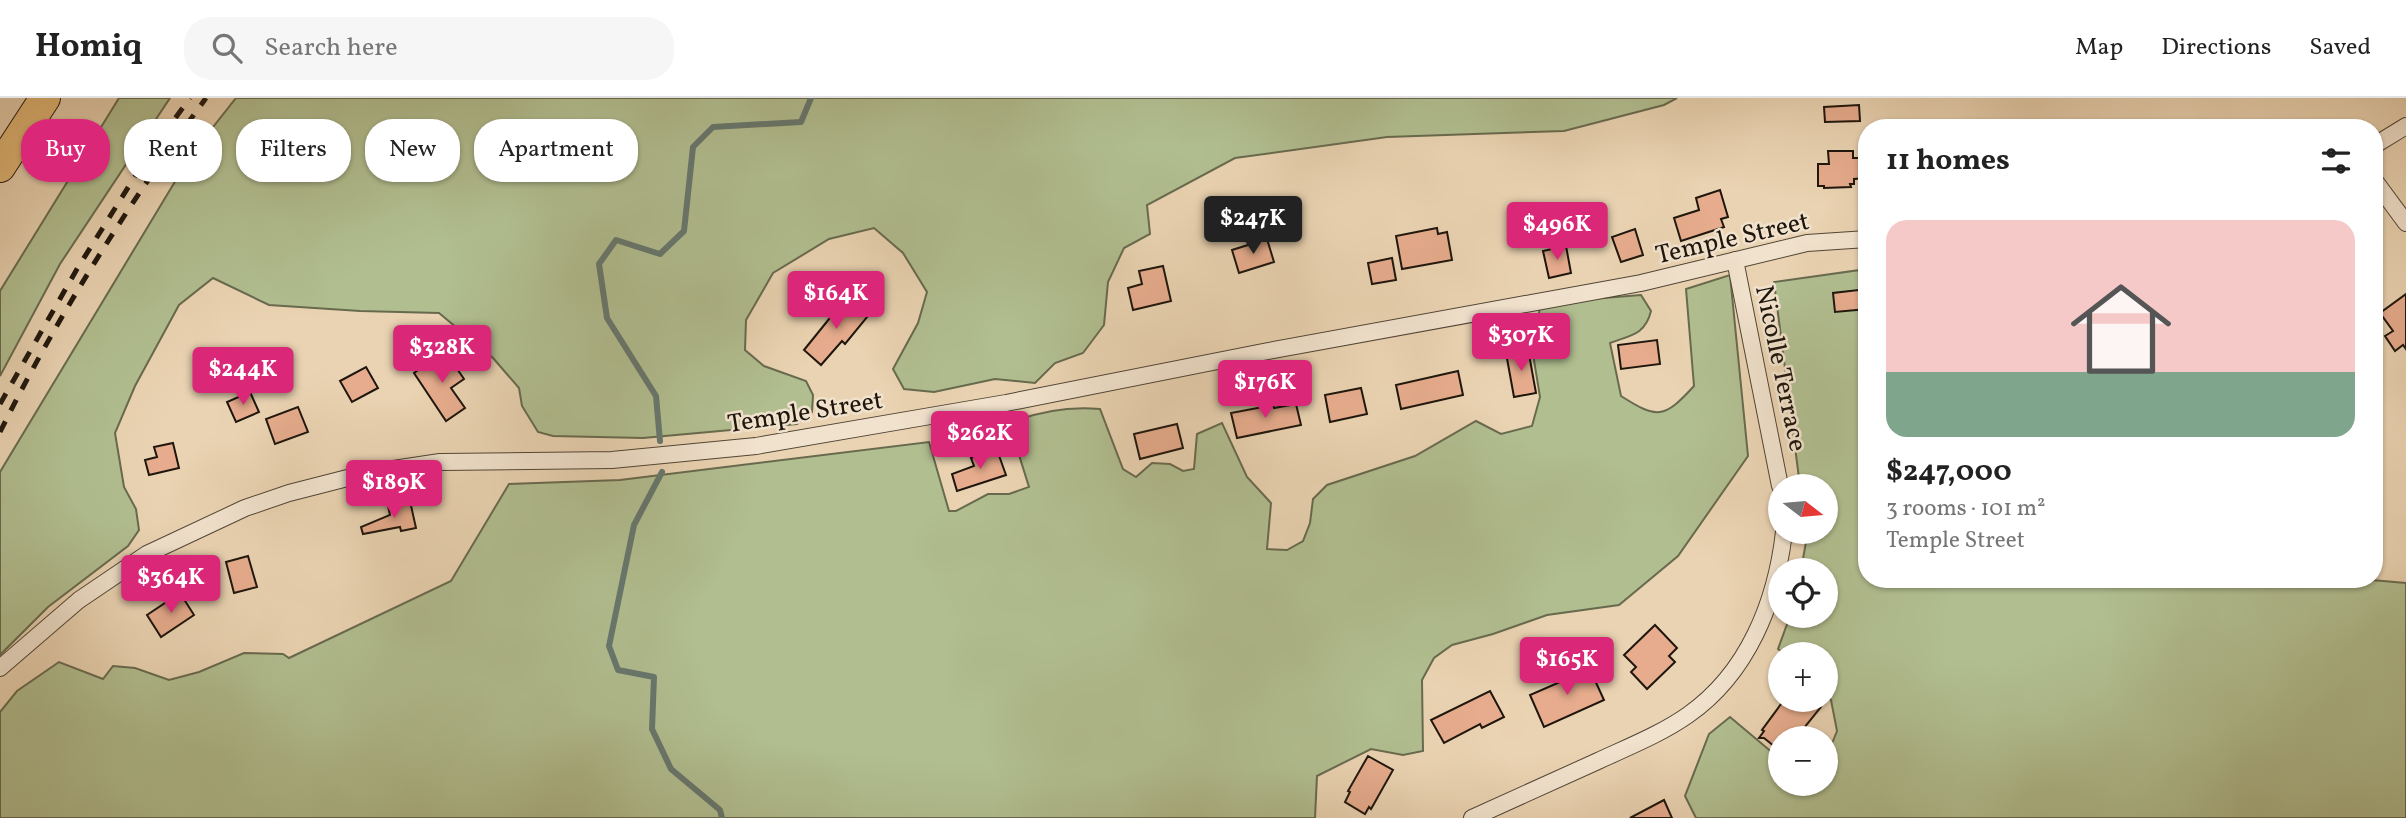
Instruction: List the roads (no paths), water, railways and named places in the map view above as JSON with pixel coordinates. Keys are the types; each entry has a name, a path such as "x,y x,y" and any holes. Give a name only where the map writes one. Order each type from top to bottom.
{"highway":[{"path":"0,167 45,98"}],"street":[{"path":"2383,140 2406,126"},
{"path":"2383,192 2406,223"},
{"name":"Temple Street","path":"0,668 79,600 147,554 245,508 367,472 440,462 593,461 755,446 1006,403 1263,352 1642,283 1807,243 1858,240"},
{"name":"Nicolle Terrace","path":"1735,260 1778,474"},
{"path":"1472,818 1644,739 1688,715 1716,691 1731,675 1743,656 1769,607 1782,544"}],"waterway":[{"path":"660,441 656,396 607,318 599,264 616,240 660,254 684,231 693,147 713,127 801,122 811,98"},
{"path":"662,472 634,525 609,646 618,670 654,677 652,729 671,769 720,810 722,818"}],"railway":[{"path":"0,404 77,269 149,154 190,98"},
{"path":"0,432 22,388 96,260 149,178 206,98"}]}
